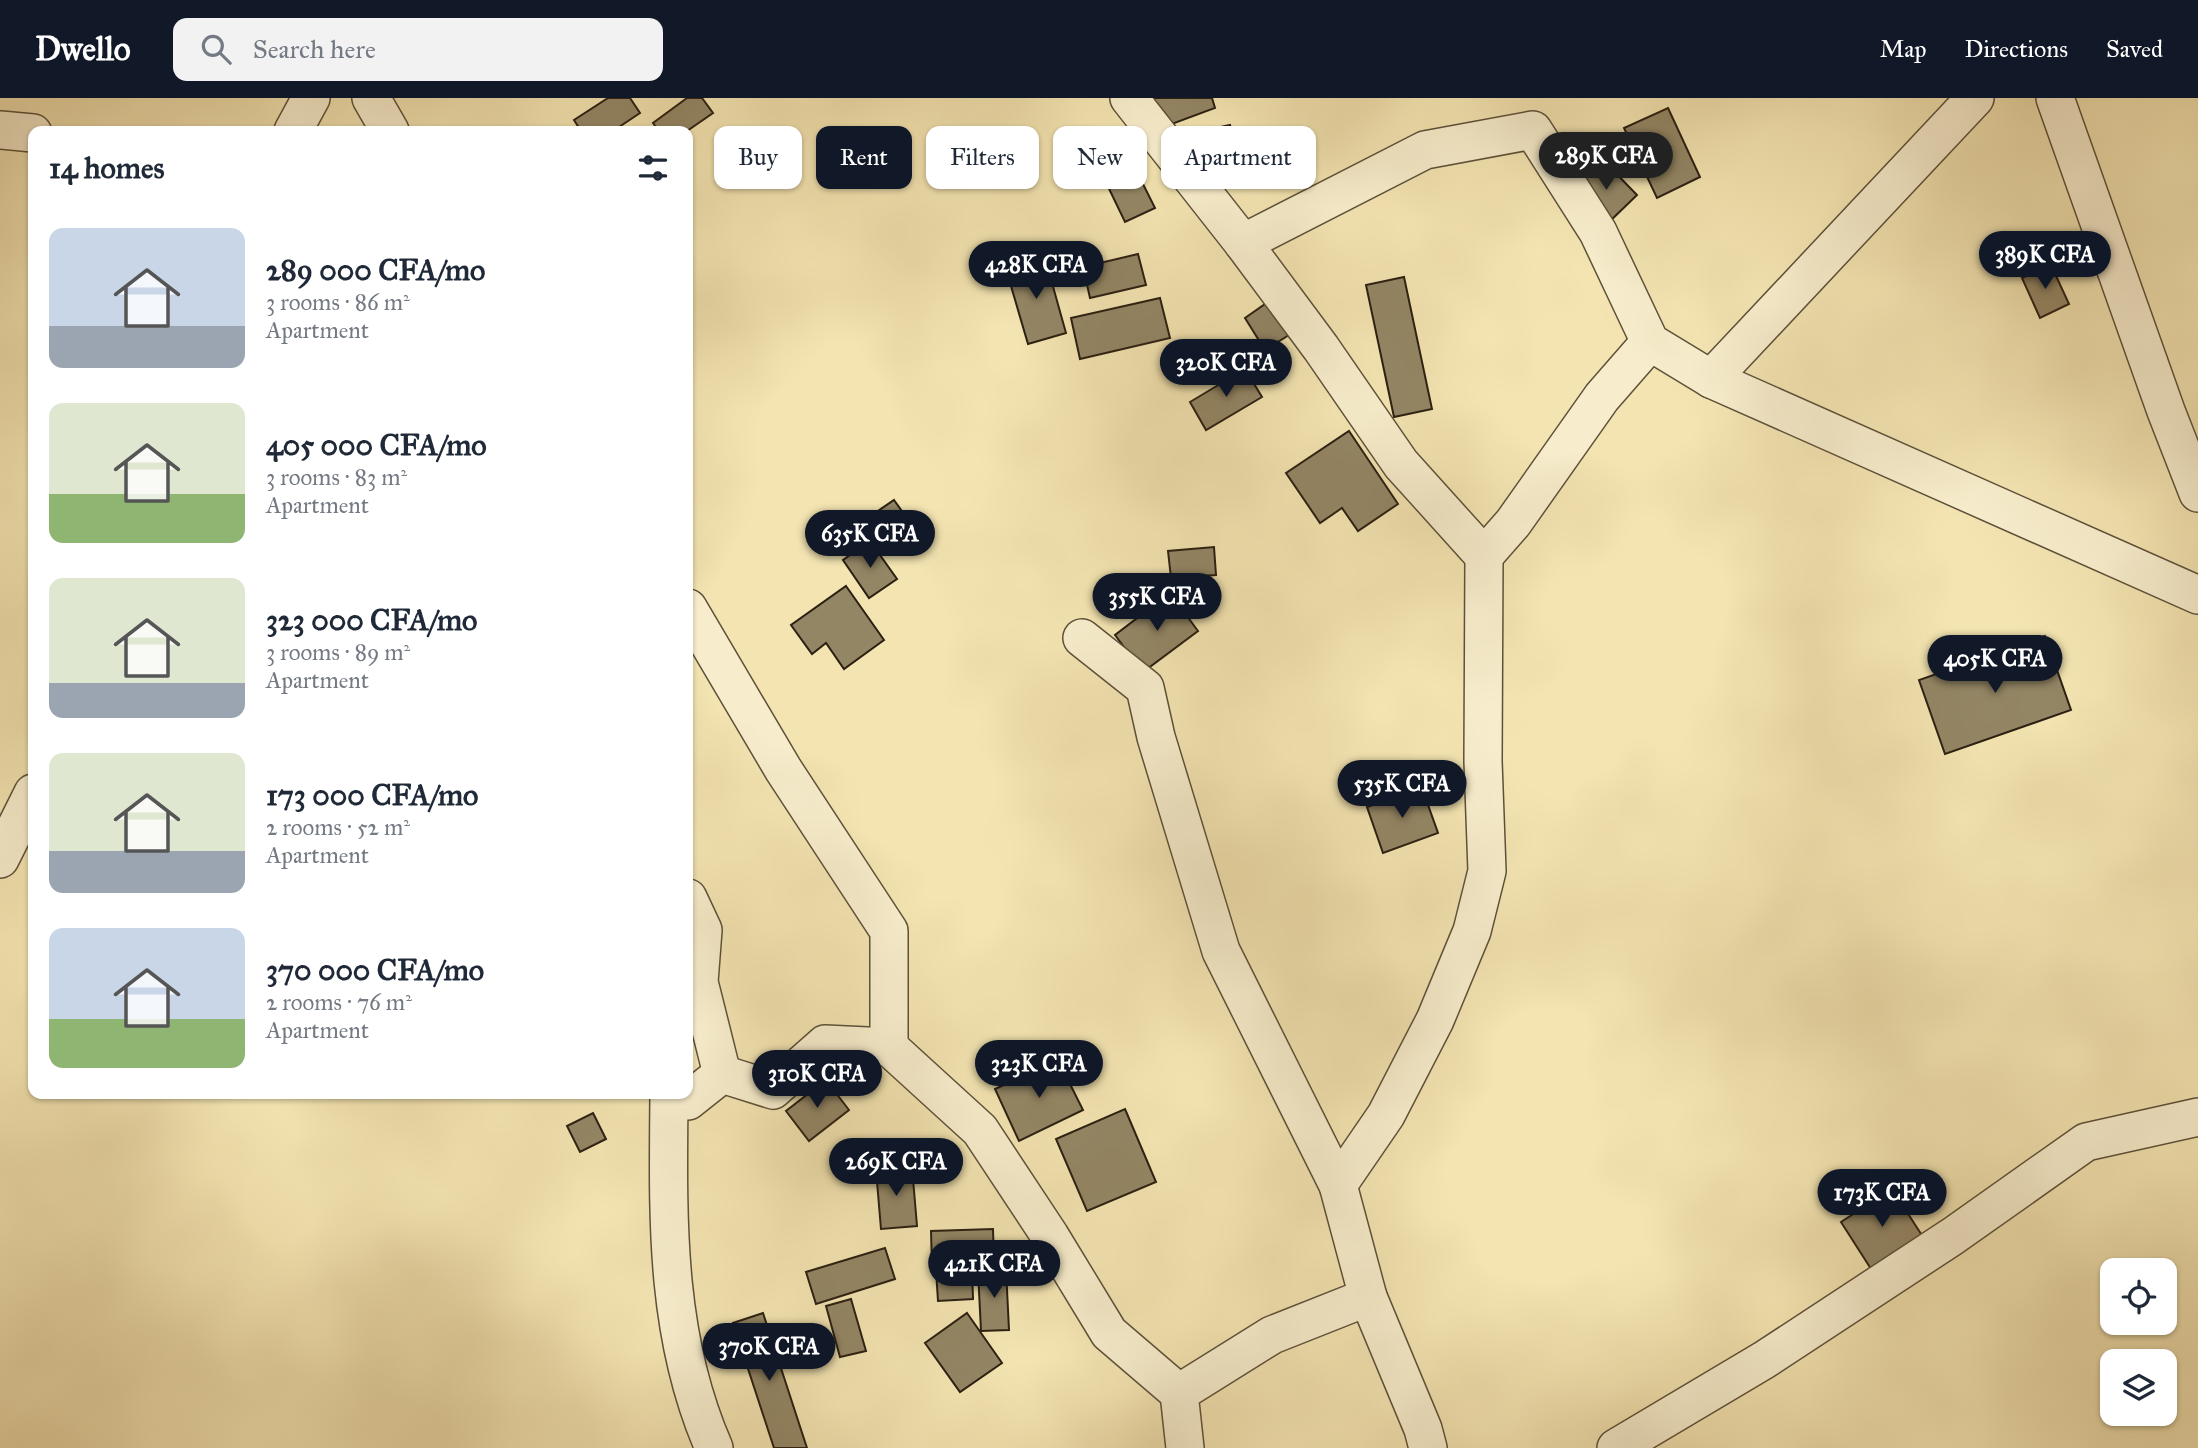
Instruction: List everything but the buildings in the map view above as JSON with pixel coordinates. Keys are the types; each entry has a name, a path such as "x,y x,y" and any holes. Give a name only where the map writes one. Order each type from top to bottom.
{"street":[{"path":"296,126 311,98"},
{"path":"371,98 387,126"},
{"path":"1129,98 1243,243 1321,348 1401,464 1484,556"},
{"path":"1711,379 1975,98"},
{"path":"2055,98 2198,493"},
{"path":"0,130 28,133"},
{"path":"1243,243 1425,150 1533,130 1598,232 1650,342 1711,379 2198,596"},
{"path":"1338,1185 1386,1115 1434,1020 1472,931 1487,871 1483,761 1484,556 1513,523 1602,397 1650,342"},
{"path":"693,616 783,769 889,931 890,1046"},
{"path":"1082,638 1145,688 1156,737 1221,951 1338,1185 1368,1297 1423,1429 1428,1448"},
{"path":"0,859 28,803"},
{"path":"693,909 702,930 699,982 722,1074"},
{"path":"693,1089 722,1074 774,1090 825,1044 890,1046 980,1130 1050,1236 1108,1333 1179,1393 1185,1448"},
{"path":"678,1099 667,1227 675,1317 698,1411 714,1448"},
{"path":"1616,1448 1764,1360 1974,1222 2086,1142 2198,1117"},
{"path":"1179,1393 1272,1335 1368,1297"}]}
